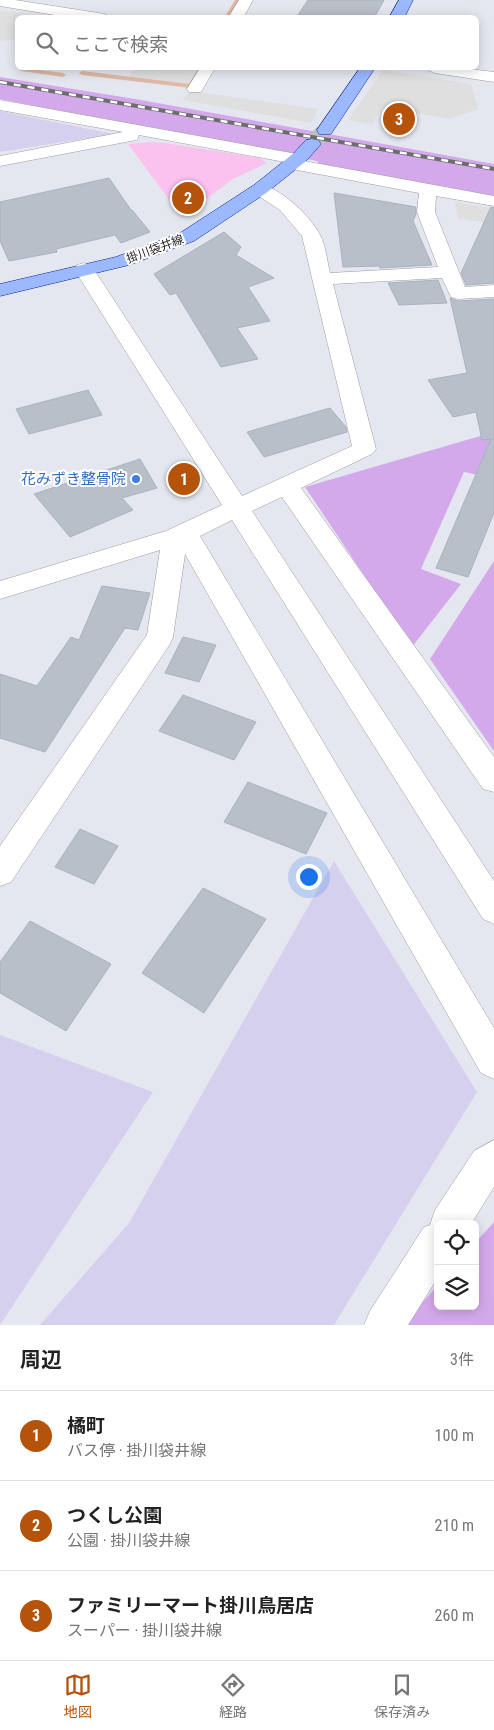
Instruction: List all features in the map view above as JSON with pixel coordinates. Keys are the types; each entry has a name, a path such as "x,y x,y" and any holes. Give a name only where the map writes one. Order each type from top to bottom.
{"main road":[{"path":"398,15 406,0"},
{"path":"324,130 366,70"},
{"name":"掛川袋井線","path":"0,290 122,261 187,237 260,189 294,162 312,144"}],"street":[{"path":"237,15 246,0"},
{"path":"0,2 85,15"},
{"path":"195,89 206,70"},
{"path":"448,70 494,77"},
{"path":"0,105 494,201"},
{"path":"0,161 146,133"},
{"path":"0,590 180,535 364,449 311,235 286,206 260,189"},
{"path":"428,189 426,212 458,293 494,291"},
{"path":"84,269 494,909"},
{"path":"322,279 449,272"},
{"path":"286,486 494,780"},
{"path":"0,872 160,637 180,535"},
{"path":"180,535 494,1061"},
{"path":"452,1220 487,1164 494,1159"},
{"path":"384,1325 434,1247"}],"shaded area":[{"path":"0,11 34,15 15,15 15,39 0,41"},
{"path":"135,70 198,70 190,85 128,77"},
{"path":"383,70 471,84 478,109 449,119 382,107 372,124 348,120"},
{"path":"0,77 141,100 494,164 494,198 320,165 317,161 0,99"},
{"path":"190,91 318,109 311,123 183,100"},
{"path":"0,111 114,134 0,152"},
{"path":"150,142 260,158 267,163 233,179 182,217 128,144"},
{"path":"455,202 494,209 494,224 458,218"},
{"path":"494,432 494,478 464,472 421,569 461,584 412,647 305,487"},
{"path":"494,561 494,751 430,659"},
{"path":"334,861 477,1092 334,1325 40,1325 129,1223"},
{"path":"0,1035 153,1092 0,1325"},
{"path":"494,1222 494,1325 402,1325 434,1289 434,1310 479,1310 479,1239"}],"building":[{"path":"308,0 384,0 376,15 298,15"},
{"path":"109,178 131,210 150,232 121,243 115,235 56,249 57,252 9,261 0,241 0,202"},
{"path":"334,193 416,207 413,221 432,265 380,268 379,266 343,267"},
{"path":"491,207 494,208 494,283 466,285 461,273"},
{"path":"224,232 241,247 236,255 274,278 248,287 270,321 237,328 258,359 221,367 176,293 170,295 154,274"},
{"path":"438,280 447,303 399,305 388,283"},
{"path":"450,298 458,301 494,299 494,513 468,577 436,568 491,439 482,440 476,412 453,417 428,380 467,373"},
{"path":"88,390 102,415 29,434 16,409"},
{"path":"330,408 346,427 347,432 264,457 247,432"},
{"path":"140,459 157,488 122,498 133,510 70,537 34,494"},
{"path":"102,586 150,593 138,630 125,628 45,752 0,738 0,674 37,686 71,637 79,640"},
{"path":"183,637 216,645 199,682 165,673"},
{"path":"183,695 256,722 234,760 159,731"},
{"path":"248,782 327,813 306,854 224,822"},
{"path":"80,829 118,846 94,884 55,867"},
{"path":"203,888 266,919 204,1013 142,973"},
{"path":"30,921 111,964 66,1031 0,993 0,962"}],"waterway":[{"path":"229,15 238,0"},
{"path":"23,70 63,75"},
{"path":"82,73 191,86 201,70"}],"tunnel":[{"path":"312,144 325,130"}],"railway":[{"path":"0,82 494,169"}],"place":[{"name":"ファミリーマート掛川鳥居店","path":"399,119"},
{"name":"つくし公園","path":"188,198"},
{"name":"花みずき整骨院","path":"136,479"},
{"name":"橘町","path":"184,479"}]}
